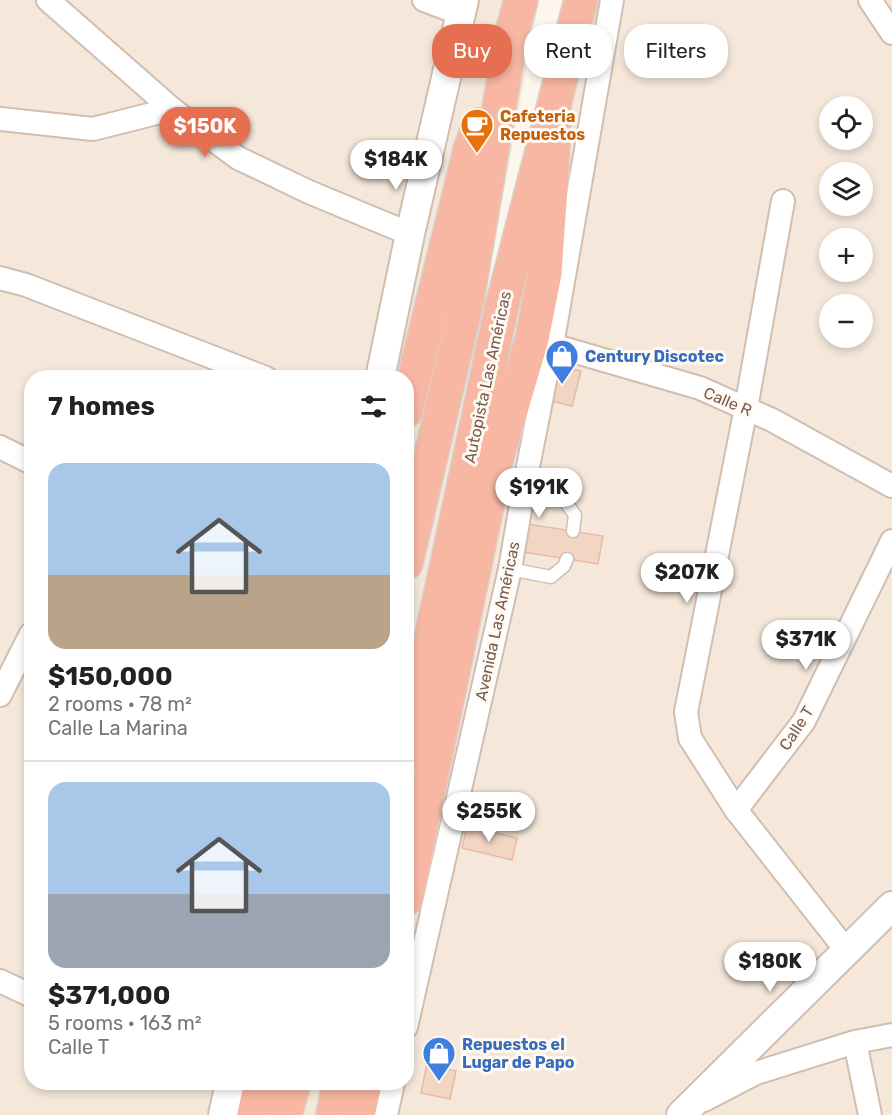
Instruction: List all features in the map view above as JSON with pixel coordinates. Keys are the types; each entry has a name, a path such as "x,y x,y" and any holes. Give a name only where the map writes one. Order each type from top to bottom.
{"highway":[{"path":"512,32 521,0"},
{"name":"Autopista Las Américas","path":"414,718 502,306 581,0"},
{"path":"414,378 470,150 496,78"},
{"path":"414,529 467,301 504,78"},
{"path":"414,860 497,457 532,339 545,273 554,106"},
{"path":"254,1115 259,1090"},
{"path":"285,1115 292,1090"},
{"path":"333,1115 338,1090"},
{"path":"358,1115 364,1090"}],"street":[{"path":"48,0 172,109 238,158 309,192 410,234"},
{"path":"382,370 410,234 463,7 424,0"},
{"name":"Avenida Las Américas","path":"414,991 510,568 552,345 612,0"},
{"path":"870,0 892,33"},
{"path":"0,119 93,129 172,109"},
{"path":"783,201 746,408 686,712 690,738 736,810 846,950"},
{"path":"0,278 245,370"},
{"name":"Calle R","path":"552,345 700,388 772,420 892,486"},
{"path":"0,447 24,459"},
{"name":"Calle T","path":"736,810 804,721 892,541"},
{"path":"0,695 24,648"},
{"path":"685,1111 892,906"},
{"path":"0,981 24,992"},
{"path":"685,1111 756,1074 855,1042 892,1035"},
{"path":"855,1042 870,1115"},
{"path":"223,1115 228,1090"},
{"path":"386,1115 391,1090"}],"lane":[{"path":"524,487 564,500 575,515 573,531"},
{"path":"510,568 551,577 564,566 567,559"}],"shaded area":[{"path":"0,0 539,0 535,24 524,24 525,78 414,680 414,370 24,370 24,1090 331,1090 326,1115 0,1115"},
{"path":"591,0 892,0 892,1115 376,1115 381,1090 414,1090 414,920 576,78 612,78 612,24 586,24"}],"building":[{"name":"Century Discotec","path":"551,364 581,371 572,406 543,399"},
{"path":"528,524 603,536 598,564 523,552"},
{"path":"467,826 517,838 512,860 462,848"},
{"name":"Repuestos el Lugar de Papo","path":"427,1064 456,1071 450,1099 421,1093"}],"place":[{"name":"Cafeteria Repuestos","path":"477,154"},
{"name":"Century Discotec","path":"562,385"},
{"name":"Repuestos el Lugar de Papo","path":"439,1082"}]}
